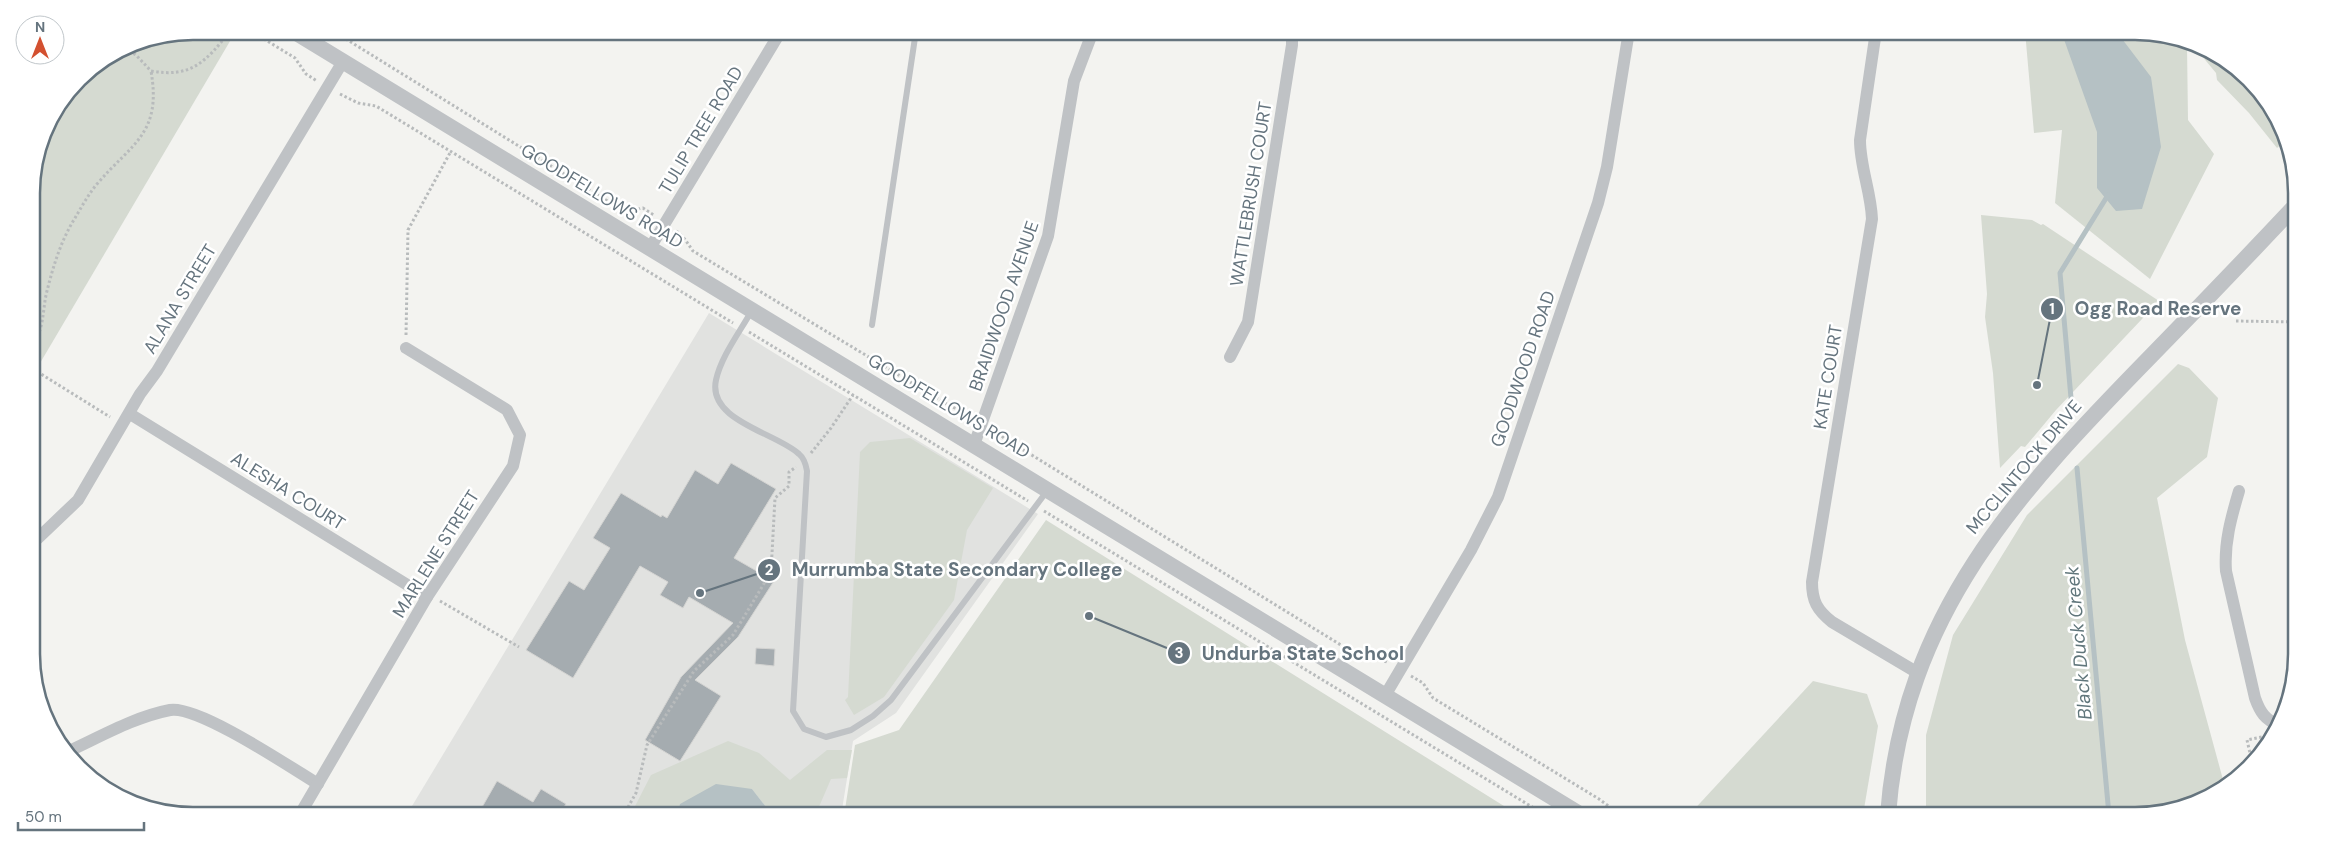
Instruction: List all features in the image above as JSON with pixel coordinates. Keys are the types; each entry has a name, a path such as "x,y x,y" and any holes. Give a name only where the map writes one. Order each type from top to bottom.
{"street":[{"name":"GOODFELLOWS ROAD","path":"307,40 1569,807"},
{"name":"TULIP TREE ROAD","path":"650,248 776,40"},
{"name":"BRAIDWOOD AVENUE","path":"974,445 1048,236 1074,81 1090,40"},
{"name":"WATTLEBRUSH COURT","path":"1230,357 1248,322 1292,40"},
{"name":"GOODWOOD ROAD","path":"1386,694 1471,550 1498,497 1598,204 1607,167 1628,40"},
{"name":"KATE COURT","path":"1875,40 1860,140 1860,153 1872,200 1872,219 1812,582 1812,598 1820,613 1832,622 1918,673"},
{"name":"ALANA STREET","path":"40,536 78,500 342,63"},
{"name":"MCCLINTOCK DRIVE","path":"1889,807 1890,785 1902,725 1918,673 1944,611 1982,548 2017,502 2079,429 2288,213"},
{"name":"MARLENE STREET","path":"304,807 427,597 513,466 520,435 507,410 406,348"},
{"name":"ALESHA COURT","path":"130,414 427,597"},
{"path":"2239,491 2228,528 2225,553 2226,571 2255,698 2260,711 2272,722"},
{"path":"73,749 131,722 172,709 208,718 318,784"}],"lane":[{"path":"872,325 915,40"},
{"path":"752,310 716,379 714,393 720,405 749,426 799,454 804,461 807,471 793,711 804,729 826,737 851,730 873,716 892,700 1048,490"}],"path":[{"path":"151,71 173,73 190,71 221,40"},
{"path":"266,40 295,58 306,74 328,88 358,103 376,106 1532,807"},
{"path":"348,40 614,205 634,210 643,208 685,237 687,244 693,250 950,406 962,409 997,430 1004,438 1349,650 1364,656 1375,656 1423,683 1433,698 1610,807"},
{"path":"40,332 48,284 55,259 66,233 96,185 136,144 150,121 154,94 151,71 133,53"},
{"path":"406,348 408,230 451,151"},
{"path":"2236,321 2288,322"},
{"path":"40,373 110,418 114,410"},
{"path":"628,807 636,793 647,745 694,671 733,634 771,572 774,498 788,486 789,472 804,461 831,428 853,395"},
{"path":"427,597 446,604 520,647"},
{"path":"2251,754 2248,740 2264,736"}],"shaded area":[{"path":"183,40 231,40 40,363 41,173 52,135 66,108 92,78 108,66 135,52 154,45"},
{"path":"2026,40 2155,41 2187,49 2188,120 2214,154 2150,279 2055,203 2062,130 2034,133"},
{"path":"2064,40 2123,40 2151,77 2161,147 2142,209 2116,211 2097,188 2097,132"},
{"path":"2202,56 2220,66 2250,92 2272,126 2280,145 2277,148 2249,113 2217,80 2216,73"},
{"path":"1981,215 2032,220 2041,225 2043,224 2159,301 2056,410 2025,447 2021,446 2000,468 1993,373 1985,317 1987,294"},
{"path":"709,313 1038,514 896,713 853,741 842,807 411,807"},
{"path":"2178,364 2189,368 2218,398 2207,457 2157,498 2185,640 2223,778 2193,795 2174,802 2145,807 1926,807 1926,735 1953,635 2027,515"},
{"path":"910,438 993,488 967,530 954,600 884,697 854,715 845,700 848,697 860,452 870,442"},
{"path":"1046,520 1506,807 845,807 855,745 899,730"},
{"path":"1813,681 1867,694 1878,726 1864,807 1696,807"},
{"path":"728,741 759,753 790,780 827,750 852,750 847,778 831,779 819,807 766,807 752,789 680,804 679,807 635,807 651,775"},
{"path":"716,784 752,789 766,807 679,807 680,804"}],"building":[{"path":"731,463 776,489 734,558 774,581 738,637 695,680 721,696 680,761 645,740 681,677 733,623 689,597 683,608 660,595 668,582 640,566 573,678 526,650 569,581 584,590 610,548 593,538 621,493 661,517 662,515 667,518 695,470 718,484"},
{"path":"756,648 775,649 774,666 755,664"},
{"path":"497,781 533,802 541,789 566,804 564,807 482,807"}],"waterway":[{"name":"Black Duck Creek","path":"2071,398 2060,273 2108,195"},
{"name":"Black Duck Creek","path":"2077,468 2108,807"}],"place":[{"name":"Ogg Road Reserve","path":"2037,385"},
{"name":"Murrumba State Secondary College","path":"700,593"},
{"name":"Undurba State School","path":"1089,616"}]}
